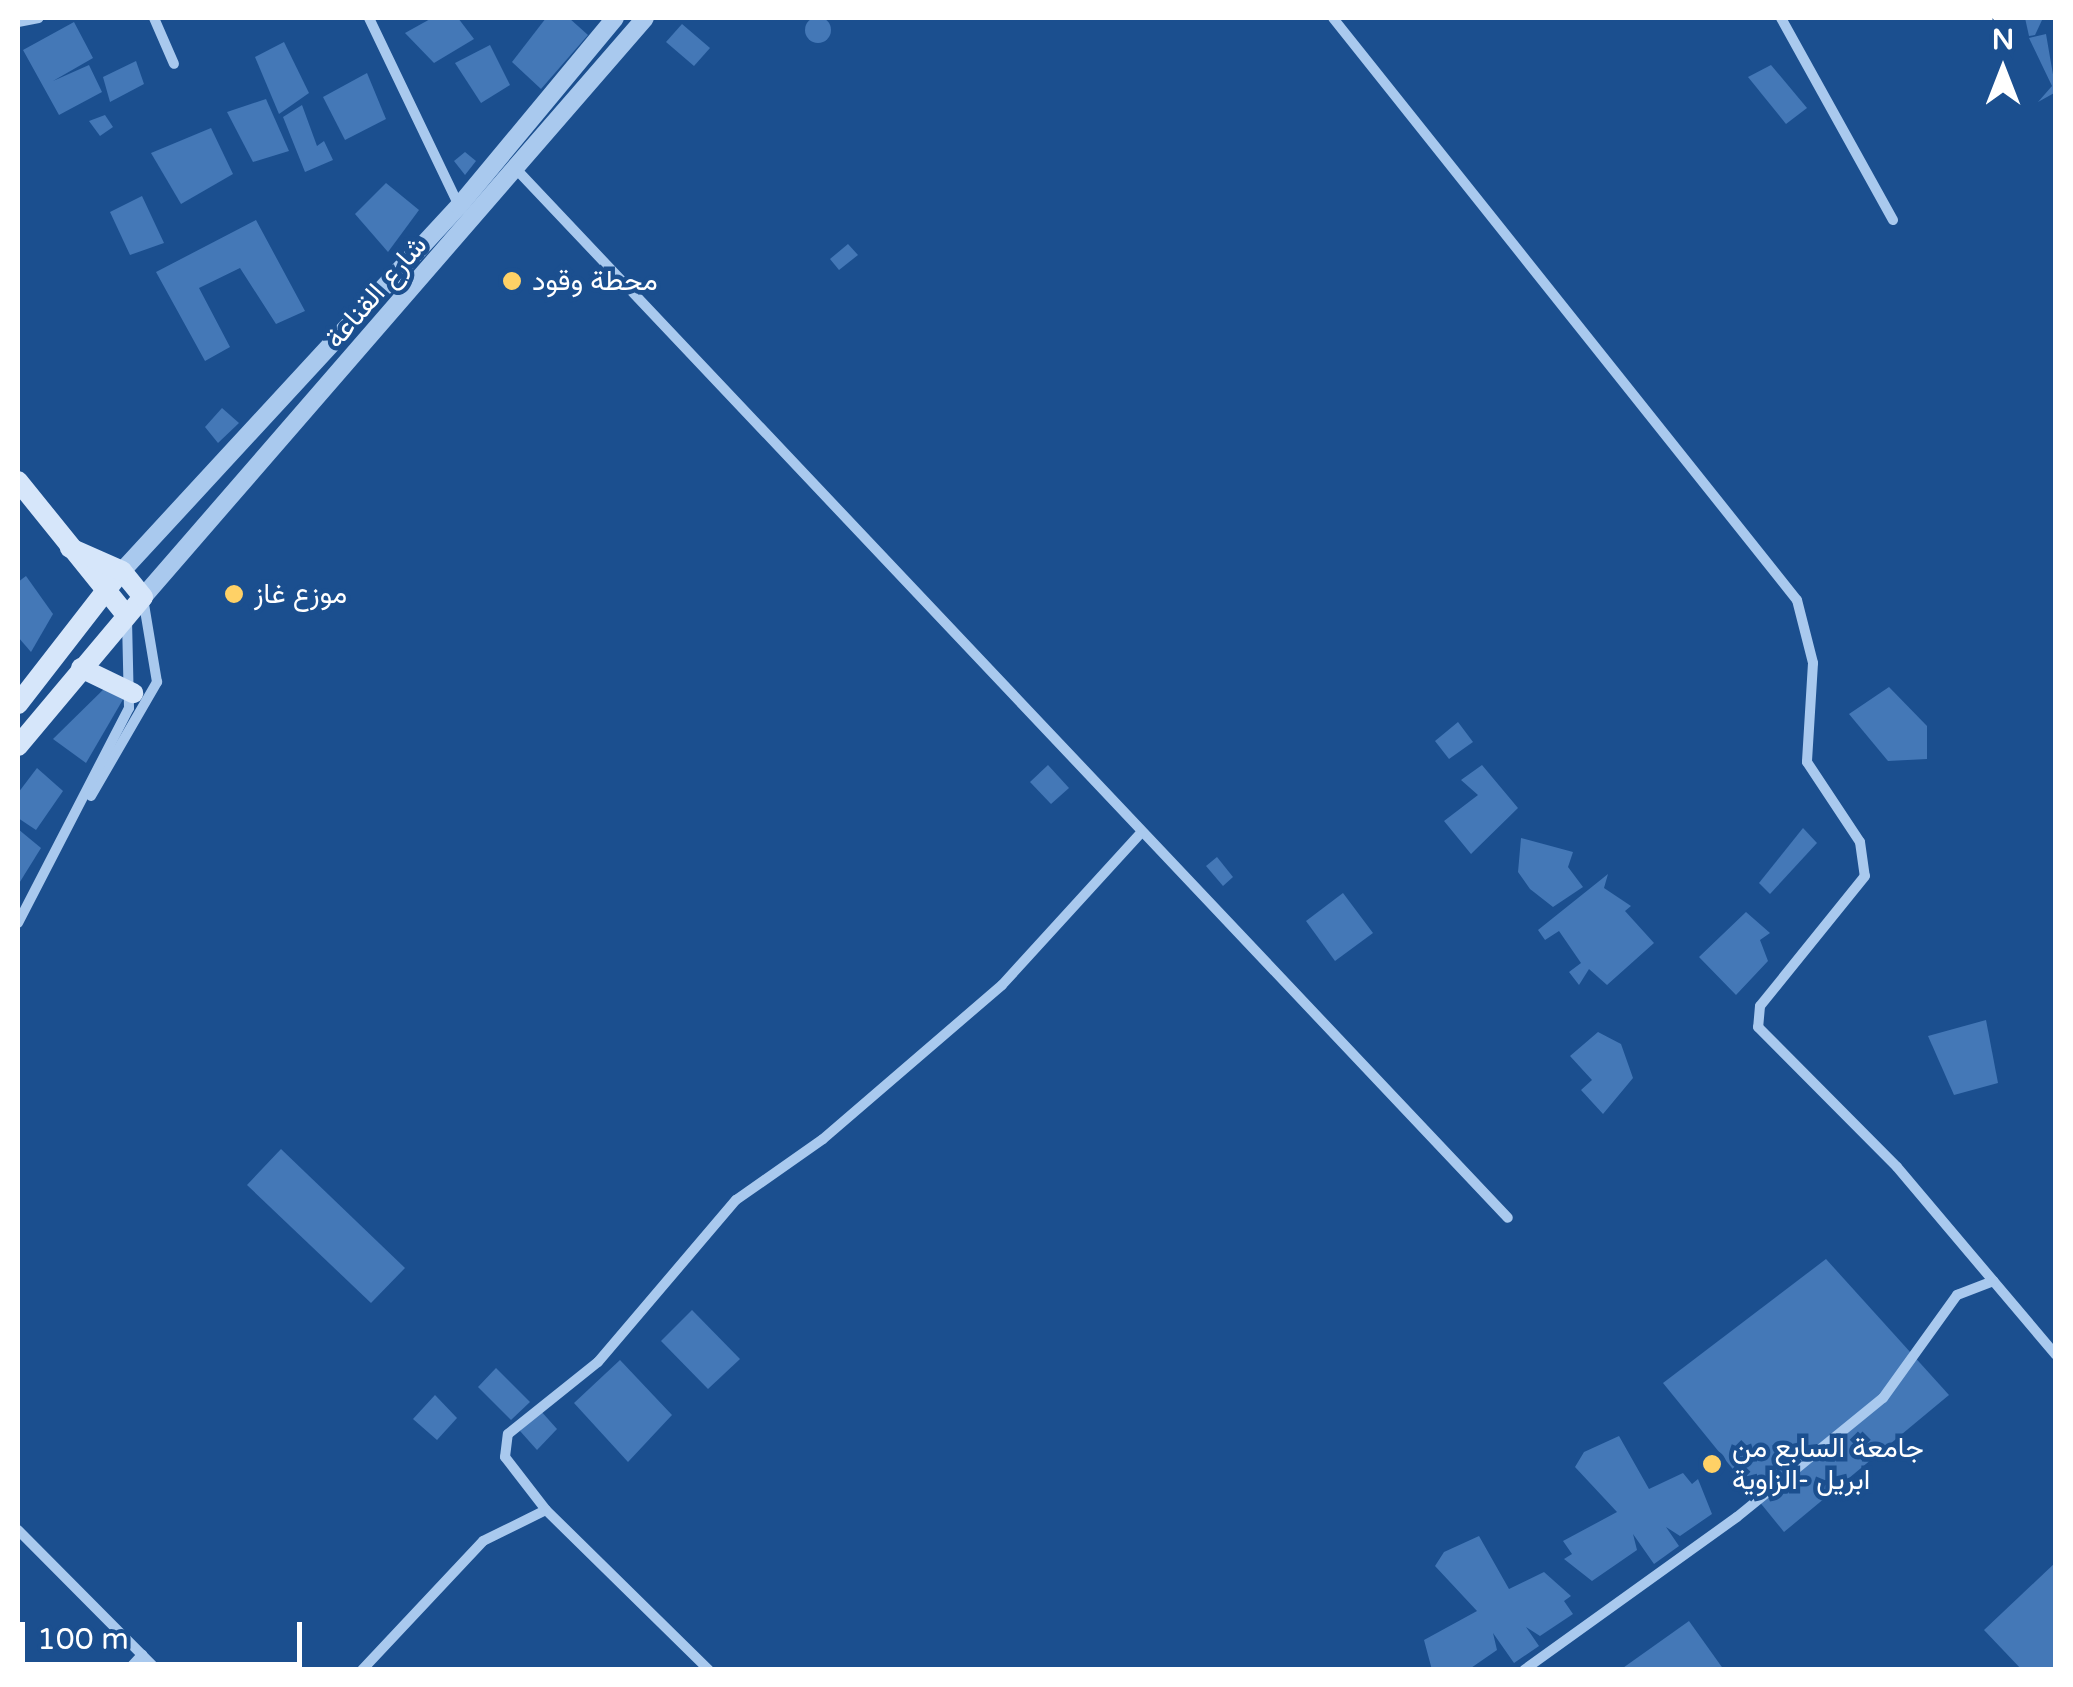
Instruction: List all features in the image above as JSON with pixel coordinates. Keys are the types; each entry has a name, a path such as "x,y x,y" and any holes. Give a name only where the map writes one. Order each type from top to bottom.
{"main road":[{"path":"18,481 126,615"},
{"path":"18,746 143,597 122,571 70,548"},
{"path":"18,704 122,571"},
{"path":"81,668 133,693"}],"street":[{"path":"18,22 39,18"},
{"path":"154,18 174,64"},
{"path":"369,18 459,206"},
{"name":"شارع القناعة","path":"122,571 459,206 615,18"},
{"name":"شارع القناعة","path":"143,597 518,170 645,18"},
{"path":"1333,18 1797,600 1814,663 1806,762 1860,842 1865,876 1756,1021 1994,1280 2056,1354"},
{"path":"1780,18 1893,220"},
{"path":"518,170 1140,834 1508,1218"},
{"path":"70,825 127,746 157,682 143,597"},
{"path":"18,923 133,693 126,615"},
{"path":"709,1670 546,1510 505,1457 508,1434 598,1362 736,1200 823,1138 1002,985 1140,834"},
{"path":"1524,1670 1737,1517 1883,1398 1957,1296 1994,1280"},
{"path":"362,1670 483,1541 546,1510"},
{"path":"18,1530 157,1670"},
{"path":"128,1670 142,1654"}],"building":[{"path":"818,17 827,21 831,30 827,39 818,43 809,39 805,30 809,21"},
{"path":"432,18 458,18 474,39 434,63 405,33"},
{"path":"546,18 569,18 588,35 541,89 512,62"},
{"path":"2025,18 2043,18 2035,35 2029,36"},
{"path":"74,22 93,58 53,81 89,65 102,92 59,115 23,50"},
{"path":"682,24 710,48 694,66 666,42"},
{"path":"2046,34 2056,92 2038,102 2052,86 2029,38"},
{"path":"284,42 309,93 279,114 255,57"},
{"path":"490,45 510,85 481,103 455,63"},
{"path":"136,61 144,84 110,102 103,77"},
{"path":"1771,65 1807,108 1786,124 1748,77"},
{"path":"367,73 386,119 345,140 323,97"},
{"path":"266,99 289,151 253,162 227,112"},
{"path":"302,105 317,146 324,141 333,160 305,172 283,117"},
{"path":"105,115 113,127 100,136 89,121"},
{"path":"211,128 233,174 181,204 151,153"},
{"path":"465,152 476,161 465,175 454,161"},
{"path":"386,183 419,210 388,252 355,214"},
{"path":"142,196 164,243 130,255 110,212"},
{"path":"256,220 305,311 276,324 240,268 199,288 230,347 205,361 156,272"},
{"path":"848,244 858,255 839,270 830,259"},
{"path":"222,408 239,423 218,443 205,427"},
{"path":"26,576 53,614 31,652 18,637 18,582"},
{"path":"111,682 125,696 86,763 53,739"},
{"path":"1889,687 1927,726 1927,759 1888,761 1849,714"},
{"path":"1458,722 1473,742 1449,759 1435,741"},
{"path":"1048,765 1069,788 1051,804 1030,782"},
{"path":"1482,765 1518,808 1471,854 1444,821 1478,795 1461,780"},
{"path":"37,768 63,791 36,830 18,818 18,793"},
{"path":"1803,828 1817,843 1770,894 1759,883"},
{"path":"18,829 41,848 18,885"},
{"path":"1521,838 1573,852 1568,867 1583,887 1553,907 1530,889 1518,872"},
{"path":"1217,857 1233,877 1223,886 1206,866"},
{"path":"1608,874 1604,888 1631,906 1625,911 1654,943 1607,985 1589,969 1579,985 1569,972 1581,963 1559,931 1545,940 1538,930"},
{"path":"1343,893 1373,933 1335,961 1306,921"},
{"path":"1746,912 1770,933 1760,940 1768,961 1736,995 1699,957"},
{"path":"1986,1020 1998,1083 1954,1095 1928,1036"},
{"path":"1598,1032 1621,1044 1633,1078 1603,1114 1581,1090 1592,1080 1570,1056"},
{"path":"281,1149 405,1268 371,1303 247,1185"},
{"path":"1826,1259 1949,1395 1784,1532 1663,1383"},
{"path":"692,1310 740,1359 708,1389 661,1341"},
{"path":"620,1360 672,1415 628,1462 574,1403"},
{"path":"496,1368 530,1402 511,1420 478,1387"},
{"path":"435,1395 457,1418 437,1440 413,1419"},
{"path":"540,1410 557,1429 537,1450 520,1431"},
{"path":"1619,1436 1649,1489 1683,1473 1692,1484 1698,1479 1712,1514 1680,1536 1666,1527 1679,1546 1654,1564 1633,1534 1637,1550 1592,1581 1564,1559 1572,1554 1563,1541 1617,1512 1575,1467 1584,1452"},
{"path":"1479,1536 1509,1589 1544,1572 1571,1596 1564,1601 1573,1614 1540,1636 1526,1627 1539,1646 1514,1663 1493,1633 1497,1650 1468,1670 1432,1670 1424,1640 1477,1611 1435,1566 1444,1552"},
{"path":"2056,1562 2056,1670 2022,1670 1984,1630"},
{"path":"1689,1621 1724,1670 1620,1670"}],"place":[{"name":"محطة وقود","path":"512,281"},
{"name":"موزع غاز","path":"234,594"},
{"name":"جامعة السابع من ابريل -الزاوية","path":"1712,1464"}]}
